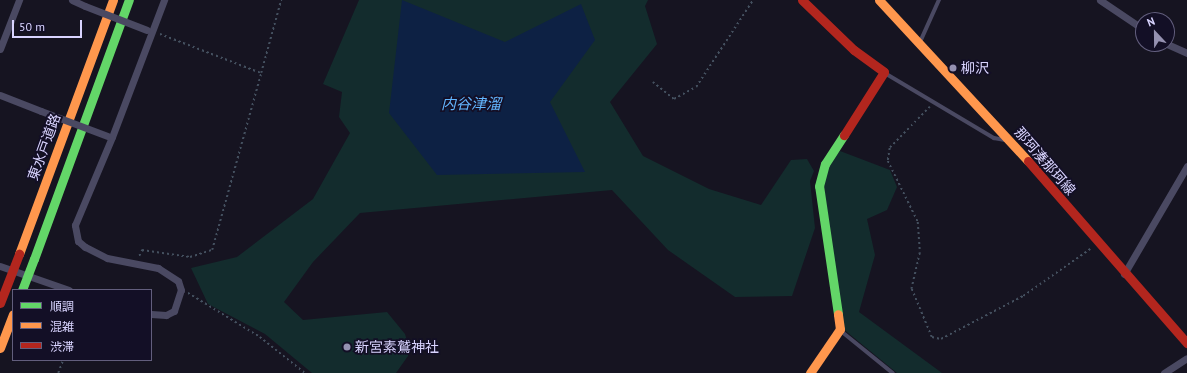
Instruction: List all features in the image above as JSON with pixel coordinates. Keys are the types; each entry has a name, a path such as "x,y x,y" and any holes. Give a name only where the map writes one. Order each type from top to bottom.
{"main road":[{"name":"東水戸道路","path":"0,303 113,0"},
{"path":"22,289 129,0"},
{"path":"802,0 854,50 884,72 825,164 819,186 840,329 810,373"},
{"name":"那珂湊那珂線","path":"879,0 920,41 1010,140 1124,274 1187,343"},
{"path":"0,348 12,317"}],"street":[{"path":"0,49 19,0"},
{"path":"72,0 150,31"},
{"path":"152,314 166,315 174,311 181,290 171,274 107,258 85,248 76,234 77,215 150,31 164,0"},
{"path":"1100,0 1135,24"},
{"path":"1175,48 1187,53"},
{"path":"0,95 109,137"},
{"path":"1124,274 1187,166"},
{"path":"0,266 67,289"},
{"path":"1164,373 1187,358"}],"lane":[{"path":"920,41 939,0"},
{"path":"884,72 994,138 1010,140"},
{"path":"840,329 893,373"}],"path":[{"path":"134,264 142,250 190,257 212,250 280,0"},
{"path":"653,82 674,99 696,87 753,0"},
{"path":"150,31 261,73"},
{"path":"935,102 890,148 888,161 918,222 920,253 912,289 932,337 941,339 1023,296 1098,243"},
{"path":"181,290 260,337 305,373"},
{"path":"58,373 63,361"}],"green space":[{"path":"359,0 648,0 645,6 657,44 610,102 643,156 709,189 761,205 791,160 807,159 814,171 810,181 815,228 792,296 735,297 668,250 612,190 360,213 313,262 284,302 303,320 387,312 405,334 408,344 408,356 396,373 312,373 265,334 208,304 191,268 237,257 313,199 350,133 339,117 342,92 323,84"},
{"path":"840,151 890,170 897,187 887,210 867,219 875,255 859,312 942,373 897,373 842,328 824,186 829,164"}],"water":[{"name":"内谷津溜","path":"402,0 505,42 581,4 595,40 550,102 585,172 437,175 389,113"}],"traffic: fast":[{"path":"34,259 129,0"},
{"path":"838,314 819,186 825,164 844,135"},
{"path":"22,289 34,259"}],"traffic: slow":[{"path":"19,254 113,0"},
{"path":"879,0 1028,161"},
{"path":"810,373 840,329 838,314"},
{"path":"0,348 12,317"}],"traffic: jam":[{"path":"802,0 854,50 884,72 844,135"},
{"path":"1028,161 1187,343"},
{"path":"0,303 19,254"}],"place":[{"name":"柳沢","path":"953,68"},
{"name":"新宮素鷲神社","path":"347,347"}]}
